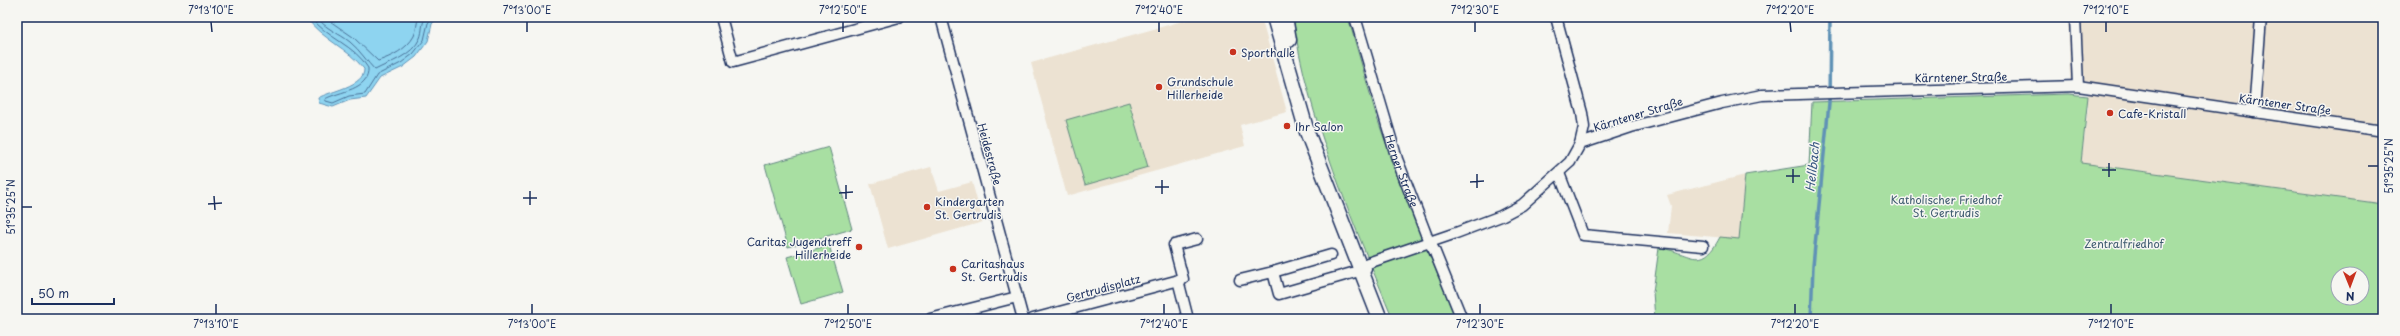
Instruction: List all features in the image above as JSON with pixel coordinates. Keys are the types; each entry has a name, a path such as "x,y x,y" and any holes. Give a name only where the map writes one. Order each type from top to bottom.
{"main road":[{"path":"1274,17 1307,132 1388,319"},
{"path":"1285,17 1295,65 1324,156 1365,268 1380,319"}],"street":[{"path":"721,17 733,62 899,17"},
{"name":"Heidestraße","path":"941,17 1023,319"},
{"name":"Herner Straße","path":"1355,17 1397,160 1429,242 1434,250 1462,319"},
{"path":"1273,272 1279,294 1365,268 1429,242 1501,216 1522,205 1558,173 1570,162 1580,144 1584,127 1582,113 1556,17"},
{"path":"2075,17 2078,86"},
{"path":"2254,112 2261,17"},
{"name":"Kärntener Straße","path":"1580,144 1722,102 1762,95 2078,86 2383,131"},
{"path":"1558,173 1583,235 1703,246"},
{"path":"1188,319 1178,280 1183,279 1174,245 1197,239"},
{"path":"1240,280 1332,255"},
{"name":"Gertrudisplatz","path":"1033,319 1178,280"},
{"path":"930,319 1017,297"}],"shaded area":[{"name":"Grundschule Hillerheide","path":"1197,17 1261,17 1287,112 1240,125 1245,146 1067,196 1031,63"},
{"path":"2068,17 2383,17 2383,204 2081,163 2088,107 2088,81 2070,79"},
{"name":"Kindergarten St. Gertrudis","path":"931,167 939,191 972,182 983,222 888,249 870,184"},
{"path":"1745,175 1739,239 1668,233 1671,206 1667,195"}],"green space":[{"path":"1293,17 1348,17 1377,118 1400,183 1456,319 1393,319 1348,209 1320,131 1299,54"},
{"path":"2068,94 2088,96 2081,163 2383,204 2383,319 1655,319 1653,292 1659,248 1694,258 1700,258 1707,255 1720,237 1739,239 1745,175 1809,165 1812,102"},
{"path":"1129,102 1148,167 1085,185 1066,120"},
{"path":"829,147 852,229 788,247 765,165"},
{"path":"829,245 843,292 801,304 787,257"}],"water":[{"path":"306,17 437,17 432,24 428,41 416,57 403,67 380,78 366,98 350,100 333,107 319,103 318,98 353,84 363,75 364,69 350,55 312,25"}],"waterway":[{"name":"Hellbach","path":"1811,319 1813,266 1829,103 1830,17"}],"place":[{"name":"Sporthalle","path":"1233,52"},
{"name":"Grundschule Hillerheide","path":"1159,87"},
{"name":"Cafe-Kristall","path":"2110,113"},
{"name":"Ihr Salon","path":"1287,126"},
{"name":"Kindergarten St. Gertrudis","path":"927,207"},
{"name":"Caritas Jugendtreff Hillerheide","path":"859,247"},
{"name":"Caritashaus St. Gertrudis","path":"953,269"}],"park label":[{"name":"Katholischer Friedhof St. Gertrudis","path":"1946,205"},
{"name":"Zentralfriedhof","path":"2124,243"}]}
